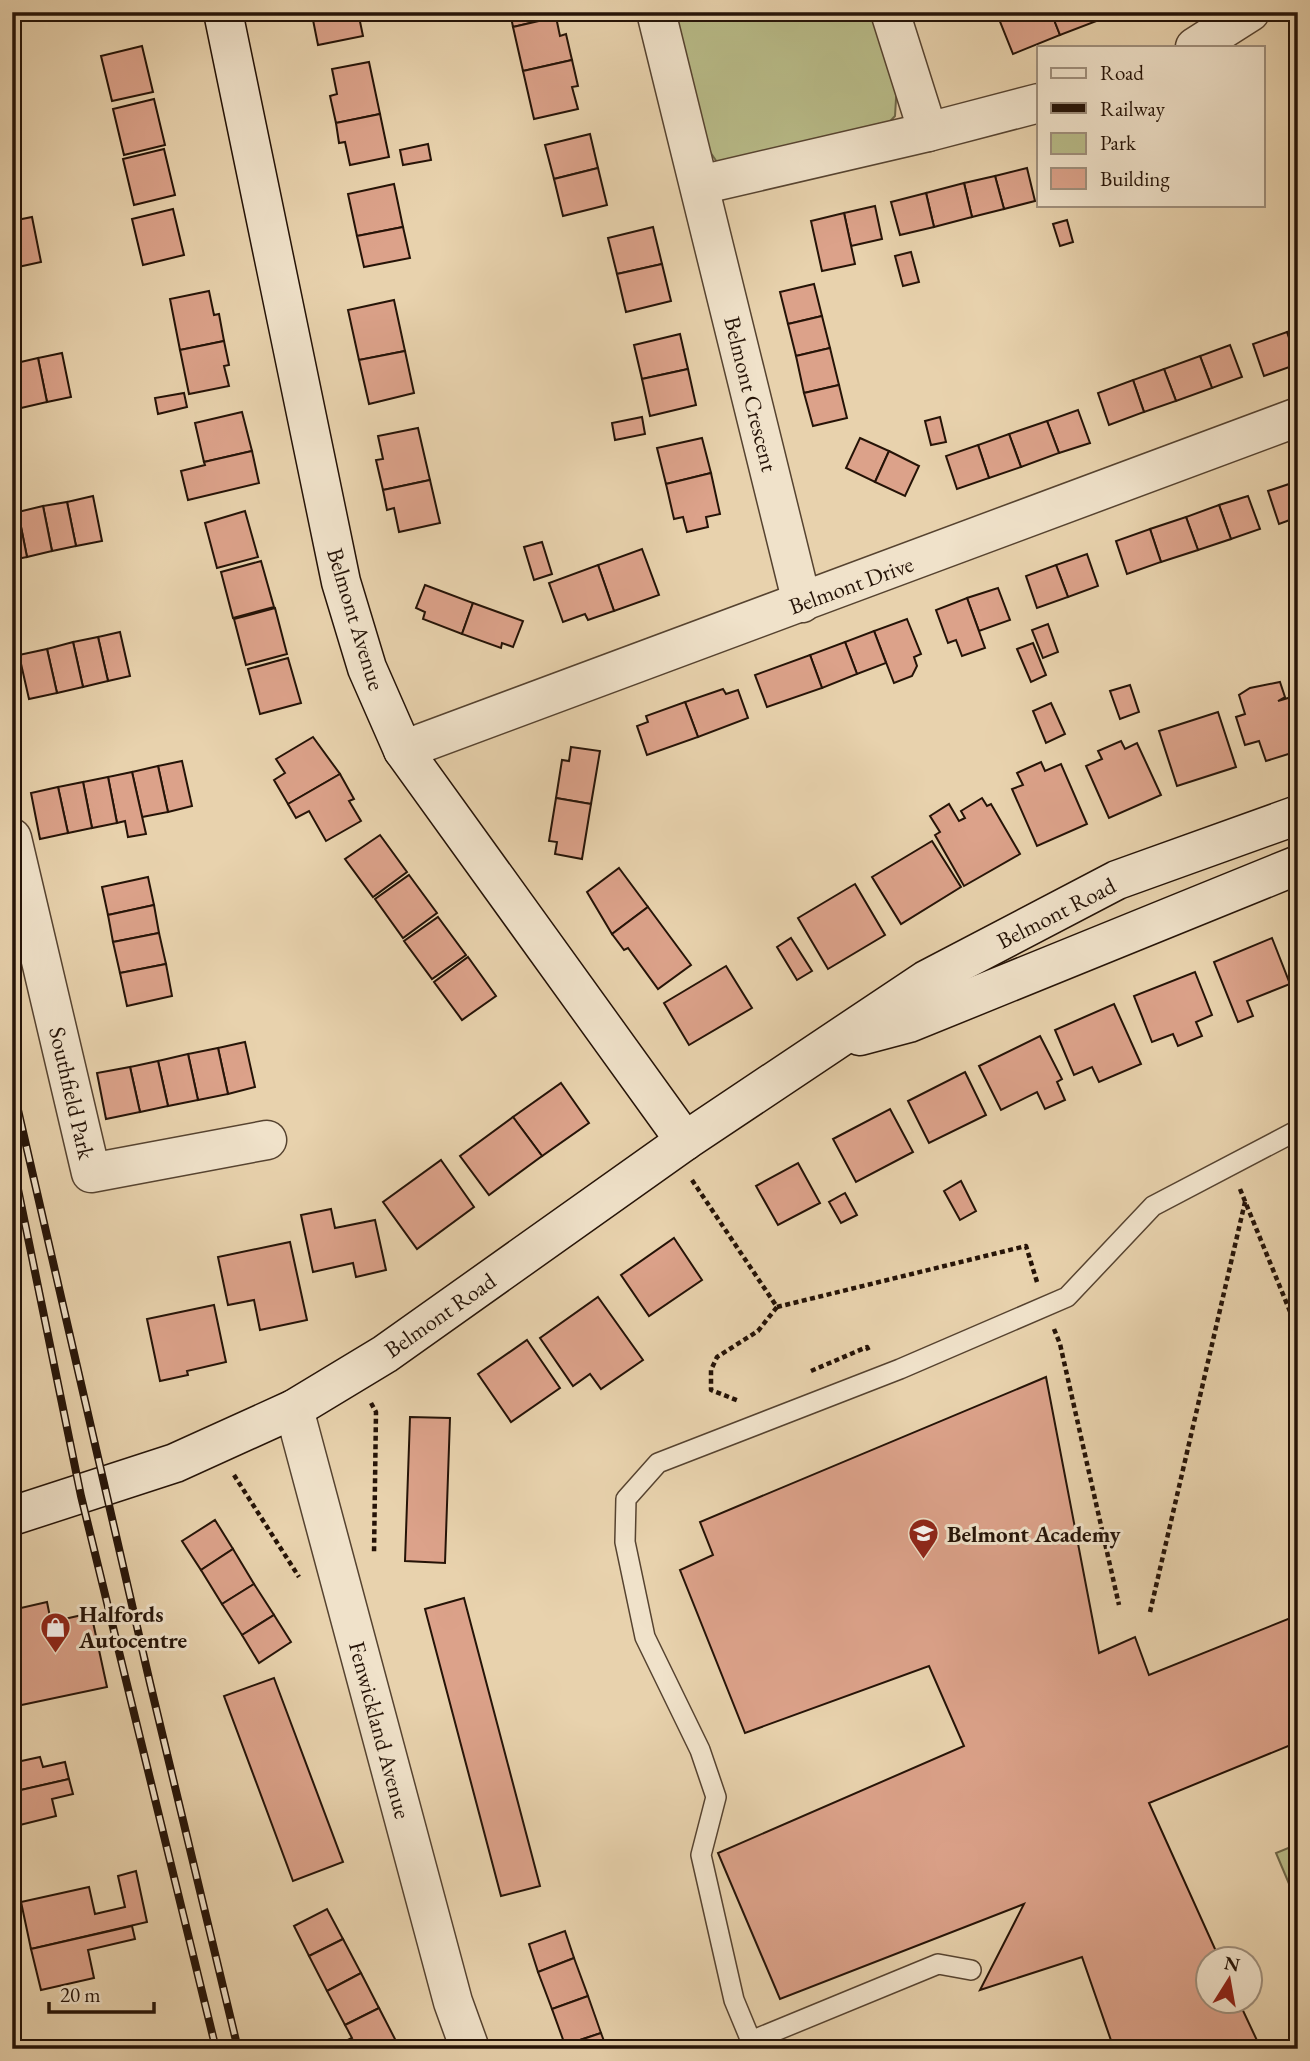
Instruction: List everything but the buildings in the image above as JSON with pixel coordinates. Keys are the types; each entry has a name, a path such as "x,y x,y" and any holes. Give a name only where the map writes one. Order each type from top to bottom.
{"street":[{"name":"Belmont Avenue","path":"223,12 341,582 367,668 403,750 679,1146"},
{"name":"Belmont Crescent","path":"656,12 802,603"},
{"path":"891,12 928,132"},
{"path":"1197,46 1250,12"},
{"path":"700,185 1037,104"},
{"name":"Belmont Drive","path":"403,750 1298,417"},
{"name":"Belmont Road","path":"12,1517 175,1463 294,1409 385,1354 679,1146 926,980 1117,880 1298,815"},
{"name":"Southfield Park","path":"12,838 91,1173 267,1140"},
{"name":"Belmont Road","path":"831,1043 909,1023 1298,865"},
{"name":"Fenwickland Avenue","path":"294,1409 453,2002 470,2049"}],"lane":[{"path":"971,1970 938,1964 750,2045 734,2000 701,1855 716,1797 701,1750 645,1637 625,1542 626,1499 658,1463 881,1376 1067,1297 1153,1206 1298,1130"}],"path":[{"path":"679,1146 777,1307"},
{"path":"1230,1166 1298,1331"},
{"path":"1150,1612 1245,1202"},
{"path":"740,1401 711,1390 714,1364 717,1357 758,1331 777,1307 1026,1246 1044,1306 1060,1344 1119,1605"},
{"path":"803,1374 867,1347 881,1376"},
{"path":"1290,2049 1298,2040"}],"green space":[{"path":"672,12 871,12 897,82 895,116 871,142 719,165 704,143"},
{"path":"1298,1844 1298,1905 1276,1853"}],"railway":[{"path":"12,1084 150,1683 238,2049"},
{"path":"12,1160 81,1496 216,2049"}],"place":[{"name":"Belmont Academy","path":"924,1561"},
{"name":"Halfords Autocentre","path":"56,1654"}]}
